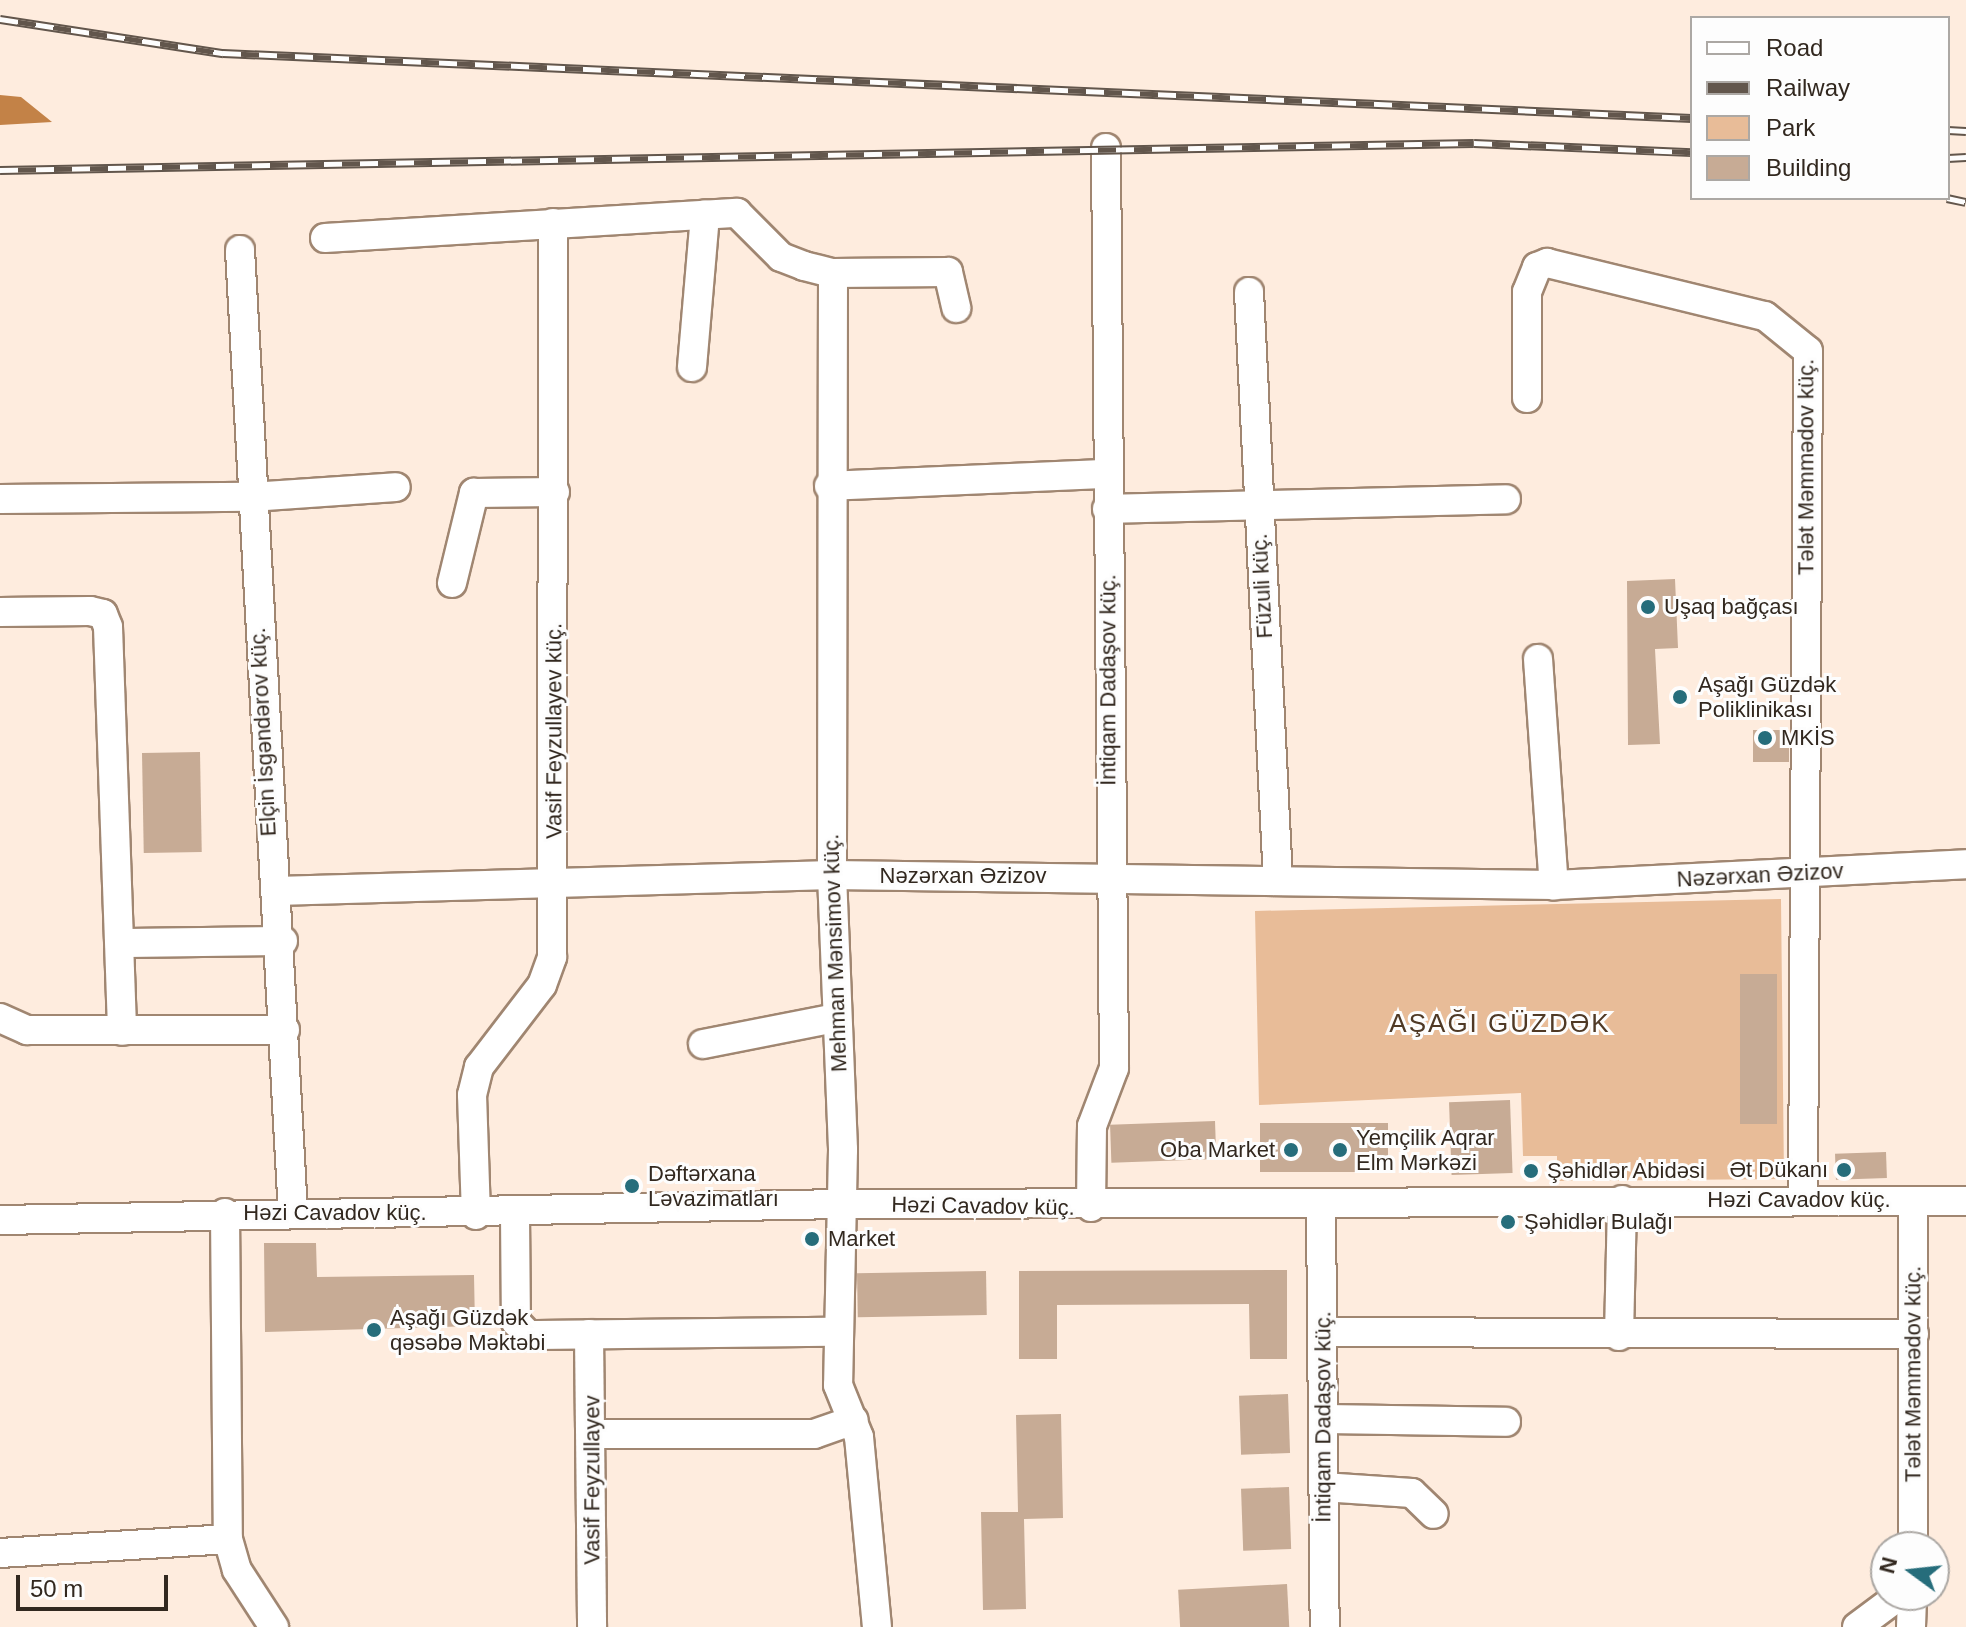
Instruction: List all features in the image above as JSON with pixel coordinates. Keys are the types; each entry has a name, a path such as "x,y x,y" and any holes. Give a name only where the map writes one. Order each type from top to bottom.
{"street":[{"name":"İntiqam Dadaşov küç.","path":"1091,1207 1092,1126 1114,1068 1108,877 1106,148"},
{"path":"692,367 705,215"},
{"path":"325,238 705,215 747,216 781,257 833,273 948,272 956,308"},
{"name":"Vasif Feyzullayev küç.","path":"476,1215 472,1095 493,1043 542,985 552,957 553,223"},
{"name":"Elçin İsgəndərov küç.","path":"240,250 267,841 283,941 293,1212"},
{"name":"Tələt Məmmədov küç.","path":"1527,398 1527,292 1537,267 1547,263 1765,316 1808,351 1803,1199"},
{"name":"Mehman Mənsimov küç.","path":"833,273 829,486 832,875 839,1204 838,1385 854,1420 877,1627"},
{"name":"Füzuli küç.","path":"1249,292 1278,881"},
{"path":"829,486 1106,474"},
{"path":"0,499 251,497 396,487"},
{"path":"452,583 474,493 555,492"},
{"path":"1107,509 1258,509 1506,499"},
{"path":"0,612 90,611 103,614 108,627 122,943 122,1031"},
{"path":"1538,659 1554,885"},
{"name":"Nəzərxan Əzizov","path":"276,891 832,875 1554,885 1966,864"},
{"path":"122,943 283,941"},
{"path":"0,1018 27,1030 285,1030"},
{"path":"703,1044 836,1018"},
{"path":"1619,1336 1622,1200"},
{"name":"Həzi Cavadov küç.","path":"0,1220 293,1212 515,1215 839,1204 1321,1207 1622,1200 1966,1201"},
{"name":"Tələt Məmmədov küç.","path":"1913,1201 1913,1531"},
{"name":"İntiqam Dadaşov küç.","path":"1321,1207 1325,1627"},
{"path":"225,1213 228,1539 237,1570 274,1627"},
{"path":"515,1215 519,1328 540,1336 838,1332"},
{"path":"1322,1332 1619,1336 1914,1334"},
{"name":"Vasif Feyzullayev","path":"589,1334 596,1434 592,1627"},
{"path":"1324,1419 1506,1422"},
{"path":"596,1434 814,1434 854,1420"},
{"path":"1323,1487 1412,1493 1434,1514"},
{"path":"0,1553 228,1539"},
{"path":"1857,1627 1878,1611"}],"green space":[{"path":"1781,899 1784,1179 1557,1181 1557,1156 1523,1156 1521,1093 1259,1105 1255,911"}],"shaded area":[{"path":"0,95 21,97 52,122 0,125"}],"building":[{"path":"1675,579 1678,648 1655,649 1660,744 1628,745 1627,581"},
{"path":"1753,730 1789,730 1789,762 1753,762"},
{"path":"200,752 202,852 144,853 142,753"},
{"path":"1740,974 1777,974 1777,1124 1740,1124"},
{"path":"1510,1100 1513,1173 1452,1175 1449,1102"},
{"path":"1215,1121 1216,1159 1111,1163 1110,1125"},
{"path":"1260,1123 1388,1123 1388,1172 1260,1172"},
{"path":"1886,1152 1887,1178 1836,1180 1835,1154"},
{"path":"264,1243 316,1243 317,1277 474,1275 475,1326 265,1332"},
{"path":"1287,1270 1287,1359 1250,1359 1249,1304 1057,1305 1057,1359 1019,1359 1019,1271"},
{"path":"986,1271 987,1315 858,1317 857,1273"},
{"path":"1288,1394 1290,1453 1241,1455 1239,1396"},
{"path":"1061,1414 1063,1518 1024,1519 1026,1609 983,1610 981,1512 1018,1512 1016,1415"},
{"path":"1289,1487 1291,1549 1243,1551 1241,1489"},
{"path":"1287,1584 1289,1627 1180,1627 1178,1590"}],"railway":[{"path":"0,19 223,53 1690,118"},
{"path":"1950,130 1966,131"},
{"path":"0,170 1474,143 1690,152"},
{"path":"1950,158 1966,157"},
{"path":"1950,199 1966,202"}],"place":[{"name":"Uşaq bağçası","path":"1648,607"},
{"name":"Aşağı Güzdək Poliklinikası","path":"1680,697"},
{"name":"MKİS","path":"1765,738"},
{"name":"Oba Market","path":"1291,1150"},
{"name":"Yemçilik Aqrar Elm Mərkəzi","path":"1340,1150"},
{"name":"Ət Dükanı","path":"1844,1170"},
{"name":"Şəhidlər Abidəsi","path":"1531,1171"},
{"name":"Dəftərxana Ləvazimatları","path":"632,1186"},
{"name":"Şəhidlər Bulağı","path":"1508,1222"},
{"name":"Market","path":"812,1239"},
{"name":"Aşağı Güzdək qəsəbə Məktəbi","path":"374,1330"}],"district":[{"name":"AŞAĞI GÜZDƏK","path":"1500,1024"}]}
